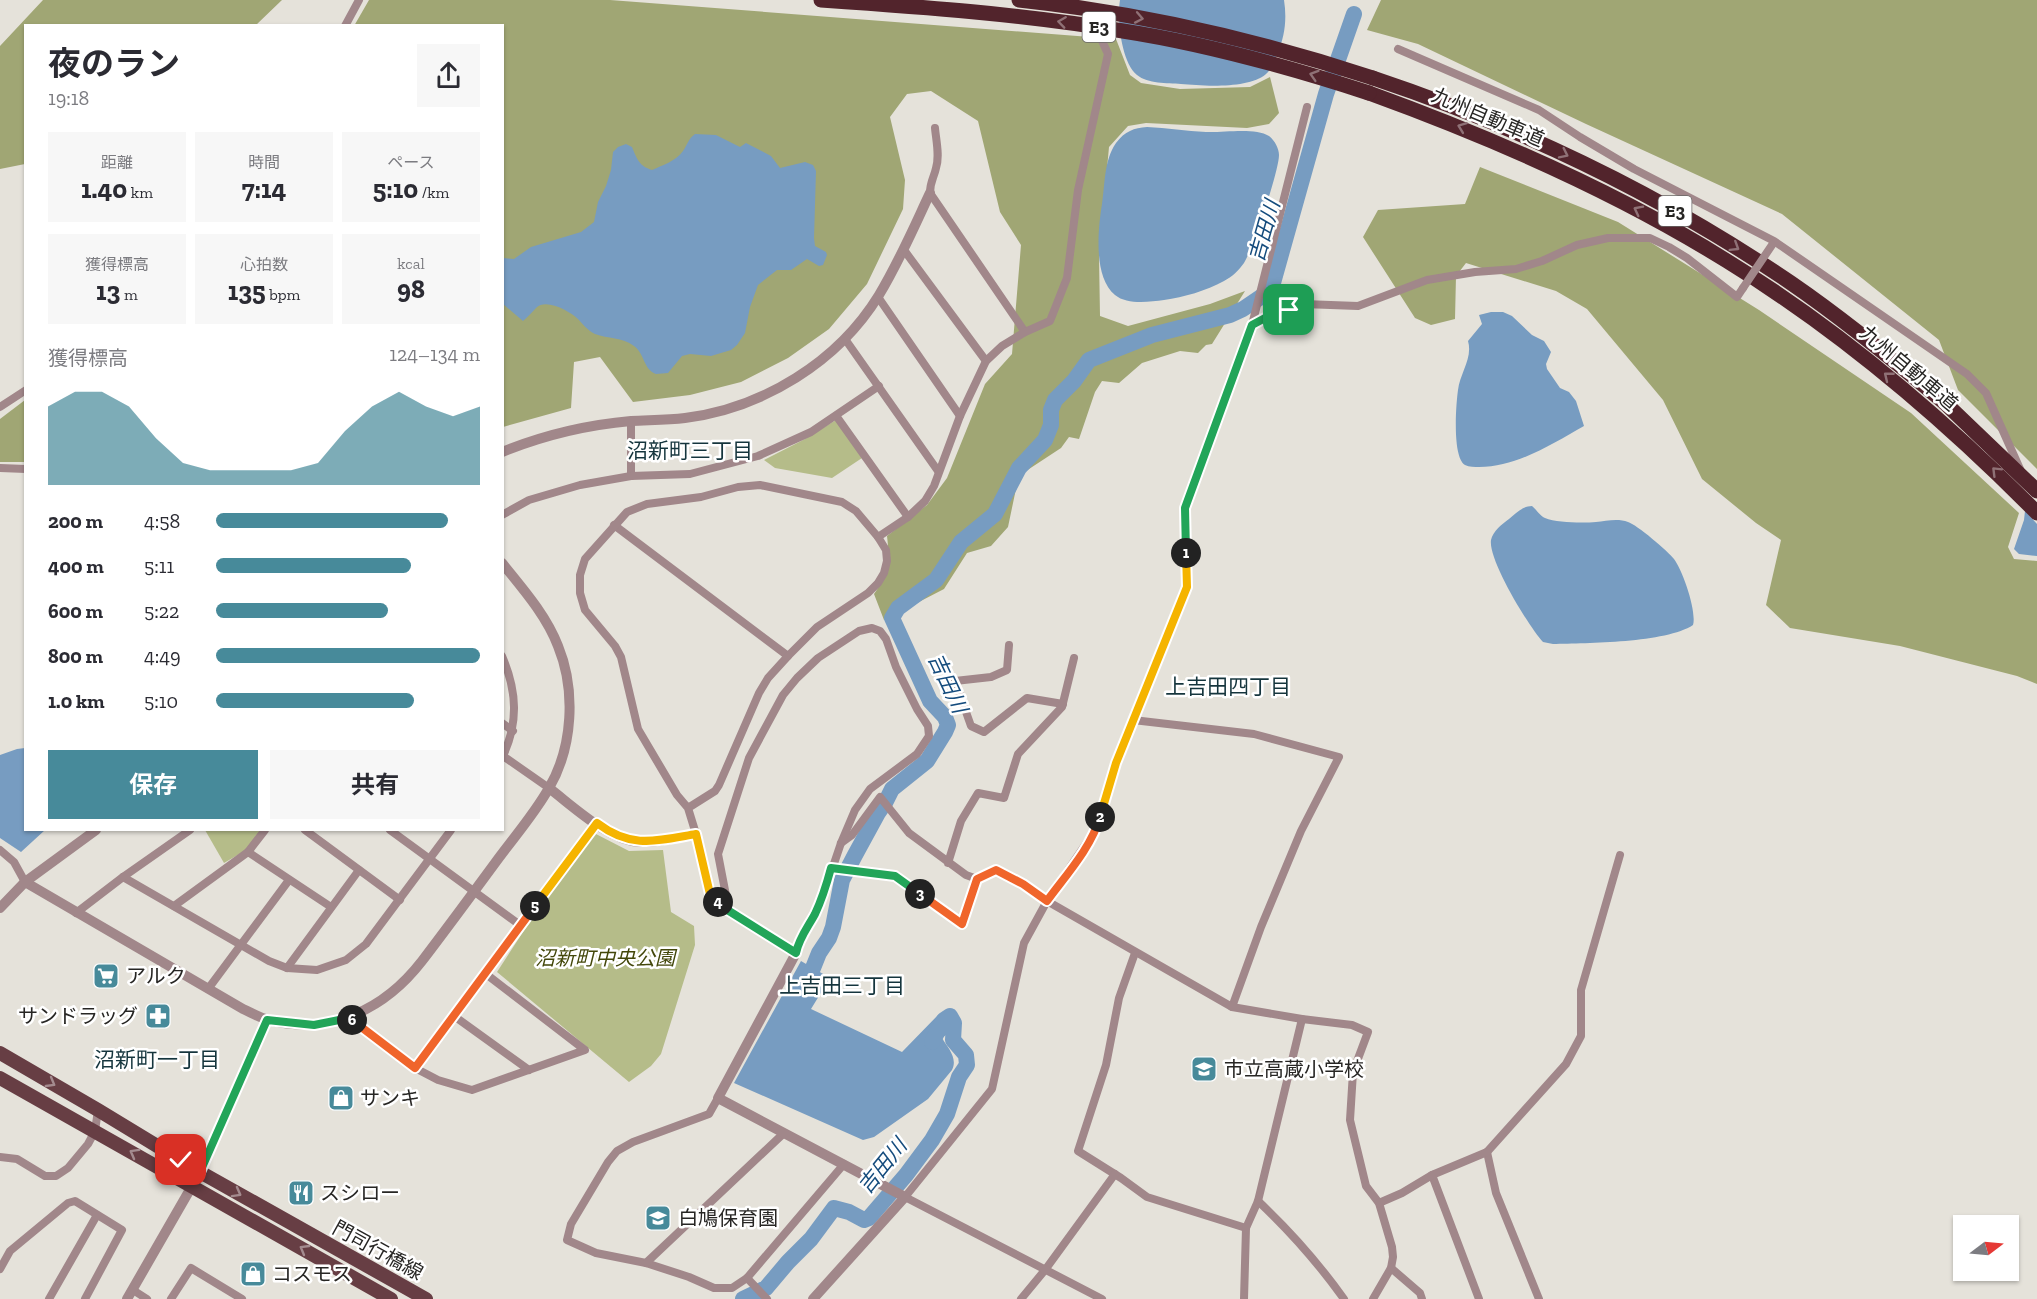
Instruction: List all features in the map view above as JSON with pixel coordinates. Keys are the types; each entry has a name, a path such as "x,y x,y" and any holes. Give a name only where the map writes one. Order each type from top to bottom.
{"highway":[{"name":"九州自動車道","path":"821,0 936,8 1052,20 1125,31 1249,57 1309,74 1370,93 1478,134 1538,160 1674,229 1729,261 1834,334 1890,377 1981,457 2037,513"},
{"name":"九州自動車道","path":"1019,0 1064,5 1191,27 1313,58 1442,102 1533,140 1684,216 1791,283 1843,321 1945,403 2037,491"}],"main road":[{"name":"門司行橋線","path":"0,1053 200,1172 426,1299"},
{"name":"門司行橋線","path":"0,1078 391,1299"}],"street":[{"path":"346,24 359,0"},
{"path":"878,537 908,517 925,501 934,486 960,416 986,361 1002,346 1050,321 1067,278 1078,190 1108,54 1084,0"},
{"path":"1398,49 1539,110 1634,169 1773,243 1967,374 1986,393 2037,507"},
{"path":"813,1299 905,1197 992,1089 1024,943 1047,901 1096,829 1116,763 1187,587 1185,508 1252,325 1307,107"},
{"path":"504,451 571,429 709,414 748,402 789,382 815,364 845,339 878,297 904,250 930,193 930,183 936,170 938,160 935,128"},
{"path":"930,193 1025,332"},
{"path":"1252,325 1278,311 1289,310 1303,304 1358,306 1427,280 1516,268 1542,261 1577,245 1608,238 1650,238 1687,258 1737,297 1773,243"},
{"path":"904,250 986,361"},
{"path":"878,297 960,416"},
{"path":"845,339 938,471"},
{"path":"504,514 529,500 556,491 631,476 690,474 758,456 811,432 837,417 879,386"},
{"path":"0,407 24,391"},
{"path":"837,417 908,517"},
{"path":"631,422 631,476"},
{"path":"0,468 24,469"},
{"path":"688,808 715,791 719,785 759,693 788,656 817,627 868,593 878,584 884,573 887,561 886,549 856,511 842,502 760,485 738,487 701,497 647,504 627,512 614,525 585,559 580,575 580,593 585,610 615,646 621,657 638,729 677,795 688,808 710,894 729,911 796,953"},
{"path":"614,525 788,656"},
{"path":"0,850 14,862 25,882 76,914 243,1009 267,1020 314,1025 349,1018 373,1007 393,994 410,978 549,788 558,768 568,732 566,671 548,626 504,566"},
{"path":"729,911 718,854 749,758 783,695 797,678 818,658 859,631 872,628 880,631 886,639 896,667 917,709 928,726 929,736 917,754 870,789 855,810 831,868 823,896 799,940 796,953 709,1113 633,1142 617,1151 571,1224 567,1240 596,1253 646,1263 714,1288 732,1288 747,1278 844,1164"},
{"path":"1009,645 1007,670 991,677 956,681 971,726 984,732 1027,698 1063,704"},
{"path":"948,862 961,821 978,793 1004,798 1018,753 1062,707 1074,658"},
{"path":"504,661 513,686 515,704 513,731 504,754"},
{"path":"1133,720 1254,734 1339,757 1301,831 1260,927 1232,1007"},
{"path":"504,724 513,731"},
{"path":"504,758 621,838 652,842 696,834"},
{"path":"841,843 852,835 880,797 909,833 966,875 977,879 996,870 1232,1007 1352,1025 1368,1032 1353,1072 1350,1120 1366,1185 1379,1203 1392,1247 1391,1269 1373,1299"},
{"path":"415,1068 597,823"},
{"path":"0,908 25,882 95,831"},
{"path":"76,914 123,877 189,831"},
{"path":"174,906 248,852 264,831"},
{"path":"306,831 400,900"},
{"path":"391,831 520,925"},
{"path":"123,877 269,961 287,968 317,970 346,960 366,944 450,831"},
{"path":"248,852 331,907"},
{"path":"1379,1203 1402,1193 1432,1175 1487,1152 1566,1064 1581,1036 1581,990 1620,855"},
{"path":"831,868 895,876 962,924 977,879"},
{"path":"287,968 359,870"},
{"path":"208,989 290,880"},
{"path":"1135,952 1119,998 1106,1065 1078,1151 1147,1197 1246,1228"},
{"path":"349,1018 415,1068 438,1080 472,1090 585,1050 486,974"},
{"path":"454,1016 529,1070"},
{"path":"1244,1299 1246,1228 1258,1201 1302,1019"},
{"path":"147,1299 130,1295 200,1172 267,1020"},
{"path":"718,1098 1102,1299"},
{"path":"0,1157 17,1159 45,1176 56,1176 76,1159 95,1131 98,1110"},
{"path":"646,1263 784,1133"},
{"path":"1487,1152 1496,1193 1539,1299"},
{"path":"1020,1299 1045,1270 1115,1174"},
{"path":"1432,1175 1479,1299"},
{"path":"1258,1201 1323,1271 1344,1299"},
{"path":"0,1269 10,1251 68,1203 75,1202 122,1230 85,1299"},
{"path":"49,1299 97,1215"},
{"path":"171,1299 191,1268 242,1299"},
{"path":"1391,1269 1420,1293 1422,1299"},
{"path":"747,1278 767,1299"}],"green space":[{"path":"43,0 282,0 257,24 24,24 24,164 0,169 0,46"},
{"path":"369,0 610,0 1116,39 1130,75 1141,83 1180,89 1250,87 1270,77 1279,113 1269,124 1247,128 1146,123 1128,126 1109,147 1099,256 1100,316 1128,326 1210,304 1245,291 1212,344 1206,345 1198,353 1180,351 1142,363 1119,383 1102,381 1095,392 1079,439 1069,437 1061,448 1026,471 1017,484 1008,527 991,546 967,553 944,589 884,620 874,594 887,566 887,536 927,505 947,478 985,384 1012,354 1021,245 1000,212 978,121 931,91 907,94 890,117 905,180 903,209 867,284 829,329 788,358 741,382 690,395 633,402 600,357 574,362 571,408 504,427 504,24 355,24"},
{"path":"1381,0 2037,0 2037,469 1958,390 1939,340 1782,214 1418,44 1367,30"},
{"path":"1480,167 1618,222 1759,310 1911,413 2019,513 2008,547 2014,559 2037,561 2037,684 2017,676 1900,646 1790,628 1766,605 1781,540 1756,523 1702,479 1663,400 1587,309 1556,291 1466,263 1456,276 1455,319 1431,325 1415,318 1363,237 1378,210 1465,204"},
{"path":"24,401 24,462 0,462 0,419"},
{"path":"836,420 862,458 832,478 775,468 764,460 805,439"},
{"path":"206,831 260,831 248,849 224,863"},
{"name":"沼新町中央公園","path":"594,833 629,851 663,850 671,912 694,926 695,945 661,1054 651,1066 629,1082 497,972"}],"water":[{"path":"1120,0 1284,0 1284,34 1271,67 1258,79 1226,85 1152,82 1137,75 1127,60 1121,40"},
{"path":"1147,127 1206,132 1263,133 1274,142 1279,155 1275,177 1259,226 1248,255 1238,271 1224,281 1195,293 1164,300 1138,302 1120,298 1108,287 1100,265 1099,239 1106,172 1112,150 1126,133"},
{"path":"695,134 716,135 740,147 746,143 771,156 780,168 805,162 813,165 816,171 814,238 815,246 827,255 823,265 819,266 807,259 791,270 777,270 758,285 750,307 745,333 737,345 731,350 711,356 690,354 682,356 668,373 656,374 649,369 634,346 625,341 595,334 563,309 546,304 540,305 523,321 504,305 504,258 514,259 531,247 581,232 594,222 598,202 611,170 613,152 618,147 626,144 632,147 641,164 652,170 677,157"},
{"path":"1503,312 1512,316 1532,335 1544,341 1551,352 1546,364 1547,369 1560,388 1569,392 1576,401 1584,426 1520,459 1493,466 1470,467 1461,460 1458,452 1456,406 1458,390 1468,359 1468,341 1482,324 1479,315"},
{"path":"1532,506 1550,520 1591,522 1620,520 1638,528 1666,551 1678,565 1691,602 1693,625 1681,631 1646,639 1553,644 1543,642 1502,577 1492,550 1491,540 1504,523 1520,510"},
{"path":"2025,511 2037,524 2037,556 2019,554 2014,549"},
{"path":"24,748 24,831 44,831 21,852 0,838 0,755"},
{"path":"801,961 830,978 811,1009 902,1052 938,1015 950,1032 942,1038 953,1057 952,1070 928,1099 874,1137 863,1140 734,1083"}],"waterway":[{"name":"吉田川","path":"805,988 819,953 829,938 842,880 855,855 892,789 927,761 948,725 945,717 930,701 892,618 898,608 936,580 961,542 995,514 1019,468 1045,440 1051,425 1051,410 1055,400 1074,381 1089,360 1152,335 1230,315 1271,290 1326,94 1354,14"},
{"name":"吉田川","path":"743,1299 766,1288 811,1239 834,1208 849,1212 864,1220 869,1218 932,1140 947,1114 959,1077 967,1065 966,1055 953,1040 954,1023 950,1016 944,1020 932,1042"}],"place":[{"name":"アルク","path":"106,976"},
{"name":"サンドラッグ","path":"158,1016"},
{"name":"市立高蔵小学校","path":"1204,1069"},
{"name":"サンキ","path":"341,1098"},
{"name":"スシロー","path":"301,1193"},
{"name":"白鳩保育園","path":"658,1218"},
{"name":"コスモス","path":"253,1274"}],"district":[{"name":"沼新町三丁目","path":"690,450"},
{"name":"上吉田四丁目","path":"1228,686"},
{"name":"上吉田三丁目","path":"842,985"},
{"name":"沼新町一丁目","path":"157,1059"}],"route":[{"path":"181,1160 200,1172 267,1020 314,1025 349,1018 415,1068 597,823 608,832 630,841 652,842 696,834 710,894 729,911 796,953 799,940 823,896 831,868 895,876 962,924 977,879 996,870 1023,884 1047,901 1096,829 1116,763 1187,587 1185,508 1252,325 1278,311 1289,310"}]}
